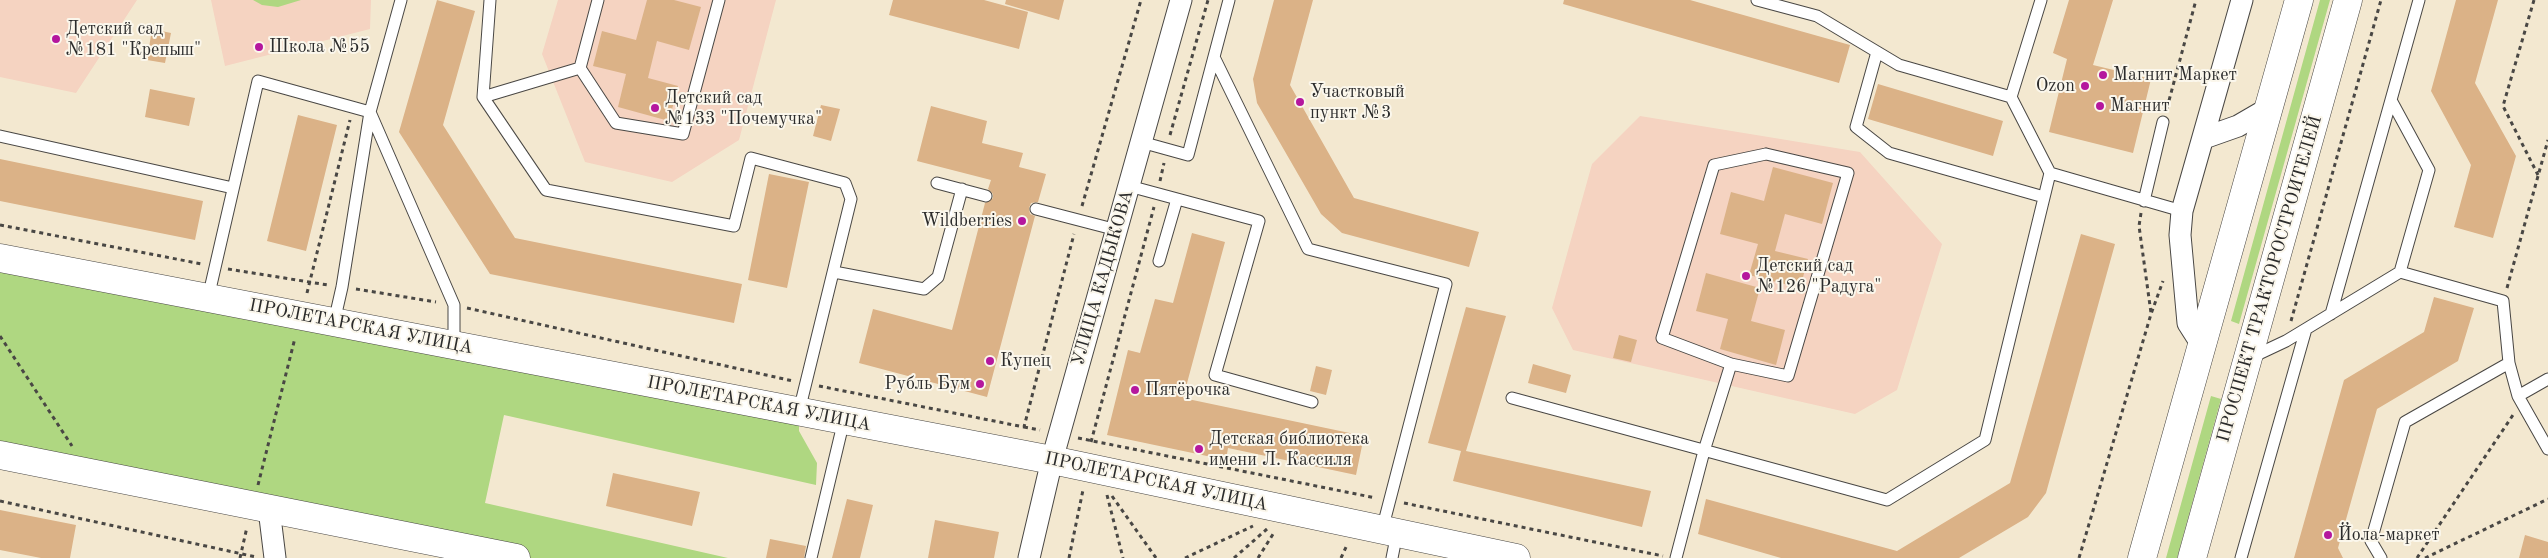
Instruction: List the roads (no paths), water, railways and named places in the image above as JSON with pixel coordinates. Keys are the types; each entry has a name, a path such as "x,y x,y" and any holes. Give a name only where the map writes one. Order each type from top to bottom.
{"street":[{"name":"УЛИЦА КАДЫКОВА","path":"1030,558 1052,460 1181,0"},
{"path":"2202,345 2188,323 2180,235 2182,211 2242,0"},
{"path":"2142,558 2299,0"},
{"name":"ПРОСПЕКТ ТРАКТОРОСТРОИТЕЛЕЙ","path":"2196,550 2348,0"},
{"path":"2204,138 2238,126 2269,108"},
{"name":"ПРОЛЕТАРСКАЯ УЛИЦА","path":"0,258 1087,467 1288,510 1390,540 1516,558"},
{"path":"0,455 516,558"},
{"path":"269,509 275,558"}],"lane":[{"path":"334,322 342,287 370,112 401,0"},
{"path":"490,0 483,97 546,190 734,226 751,158 845,183 851,199 799,411"},
{"path":"598,0 580,68 616,123 683,134 719,0"},
{"path":"1141,142 1188,155 1229,0"},
{"path":"1757,0 1817,16 1899,65 2011,98"},
{"path":"1512,398 1887,500 1985,440 2050,173 2011,98 2041,0"},
{"path":"2331,314 2419,0"},
{"path":"1877,52 1856,127 1889,153 2044,197"},
{"path":"1214,57 1308,249 1446,284 1390,500 1390,540"},
{"path":"483,97 580,68"},
{"path":"208,298 258,81 370,112"},
{"path":"2248,358 2286,341 2400,272 2429,170 2391,100"},
{"path":"370,112 454,305 454,345"},
{"path":"2144,201 2163,122"},
{"path":"0,136 233,188"},
{"path":"1766,154 1848,173 1788,376 1731,364 1662,338 1714,165 1766,154"},
{"path":"2050,173 2182,211"},
{"path":"937,183 986,196"},
{"path":"1129,186 1259,221 1215,375 1312,402"},
{"path":"834,272 924,289 938,277 962,190"},
{"path":"1159,261 1177,199"},
{"path":"1036,209 1117,230"},
{"path":"2400,272 2503,301 2509,363 2520,399 2548,449"},
{"path":"2240,558 2306,329"},
{"path":"2381,558 2371,541 2405,422 2509,363"},
{"path":"1676,558 1704,451 1731,364"},
{"path":"2520,399 2548,379"},
{"path":"810,558 844,420"}],"place":[{"name":"Детский сад №181 \"Крепыш\"","path":"56,39"},
{"name":"Школа №55","path":"259,47"},
{"name":"Магнит Маркет","path":"2103,75"},
{"name":"Ozon","path":"2085,86"},
{"name":"Участковый пункт №3","path":"1300,102"},
{"name":"Магнит","path":"2100,106"},
{"name":"Детский сад №133 \"Почемучка\"","path":"655,108"},
{"name":"Wildberries","path":"1022,221"},
{"name":"Детский сад №126 \"Радуга\"","path":"1746,276"},
{"name":"Купец","path":"990,361"},
{"name":"Рубль Бум","path":"980,384"},
{"name":"Пятёрочка","path":"1135,390"},
{"name":"Детская библиотека имени Л. Кассиля","path":"1199,449"},
{"name":"Йола-маркет","path":"2328,535"}]}
